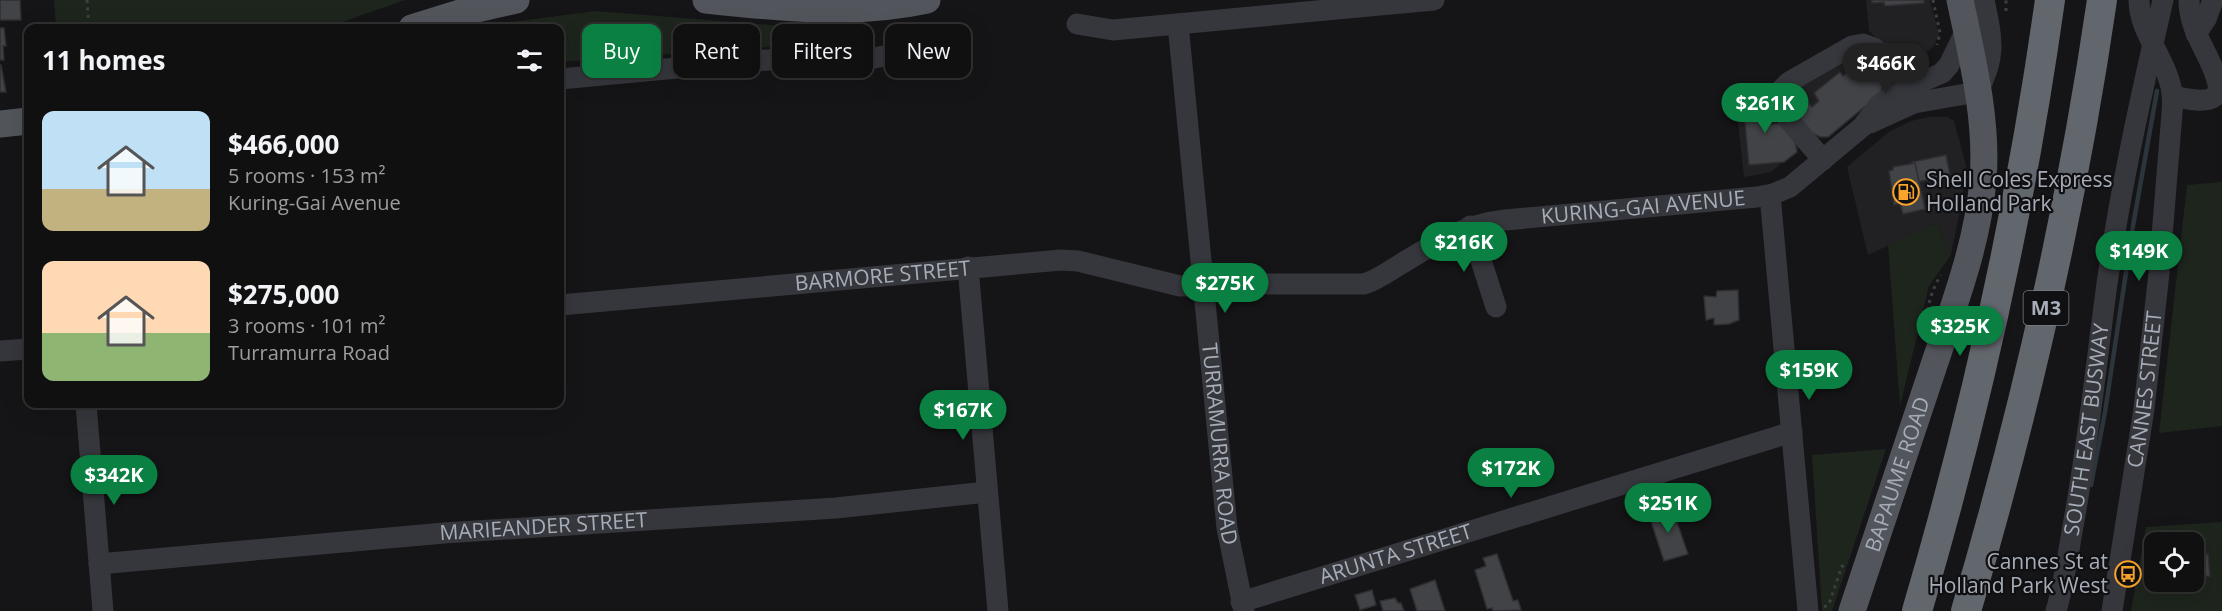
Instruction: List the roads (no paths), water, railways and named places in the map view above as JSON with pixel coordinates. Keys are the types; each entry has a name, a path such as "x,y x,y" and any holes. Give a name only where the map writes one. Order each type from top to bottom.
{"highway":[{"name":"M3","path":"1917,611 1992,324 2024,165 2050,0"},
{"name":"M3","path":"1966,611 2012,448 2048,297 2086,104 2102,0"}],"main road":[{"path":"425,24 463,12 516,0"},
{"path":"706,0 774,7 851,9 883,8 927,0"},
{"name":"BAPAUME ROAD","path":"1852,611 1938,354 1979,217 1984,144 1965,9"},
{"path":"0,124 24,121"}],"street":[{"path":"1077,24 1113,30 1434,0"},
{"name":"CANNES STREET","path":"2112,611 2145,397 2159,273 2173,96 2167,72 2143,22 2139,0"},
{"name":"SOUTH EAST BUSWAY","path":"2056,611 2093,406 2103,312 2131,140 2163,0"},
{"path":"2173,96 2202,100 2212,98 2218,93 2216,78 2196,34 2189,0"},
{"path":"2196,34 2206,19 2213,0"},
{"name":"KURING-GAI AVENUE","path":"1918,93 1945,71 1965,9"},
{"name":"TURRAMURRA ROAD","path":"1178,24 1227,528 1242,607"},
{"path":"1823,160 1779,108 1777,96 1783,86 1852,46 1863,44 1874,48 1918,93"},
{"path":"564,79 751,60 829,61 885,56"},
{"name":"KURING-GAI AVENUE","path":"1202,286 1364,284 1380,277 1447,236 1470,226 1505,220 1770,195 1792,185 1823,160 1862,127 1883,102 1896,93 1977,92"},
{"path":"1770,195 1808,611"},
{"path":"1470,226 1496,306"},
{"name":"BARMORE STREET","path":"564,305 968,267 1072,260 1172,286 1202,286"},
{"path":"968,267 998,611"},
{"path":"0,351 24,349"},
{"path":"86,408 103,611"},
{"name":"ARUNTA STREET","path":"1242,607 1792,432"},
{"name":"MARIEANDER STREET","path":"99,564 444,533 776,512 987,492"}],"waterway":[{"path":"2091,485 2157,91"}],"place":[{"name":"Shell Coles Express Holland Park","path":"1906,192"},
{"name":"Cannes St at Holland Park West","path":"2128,574"}]}
